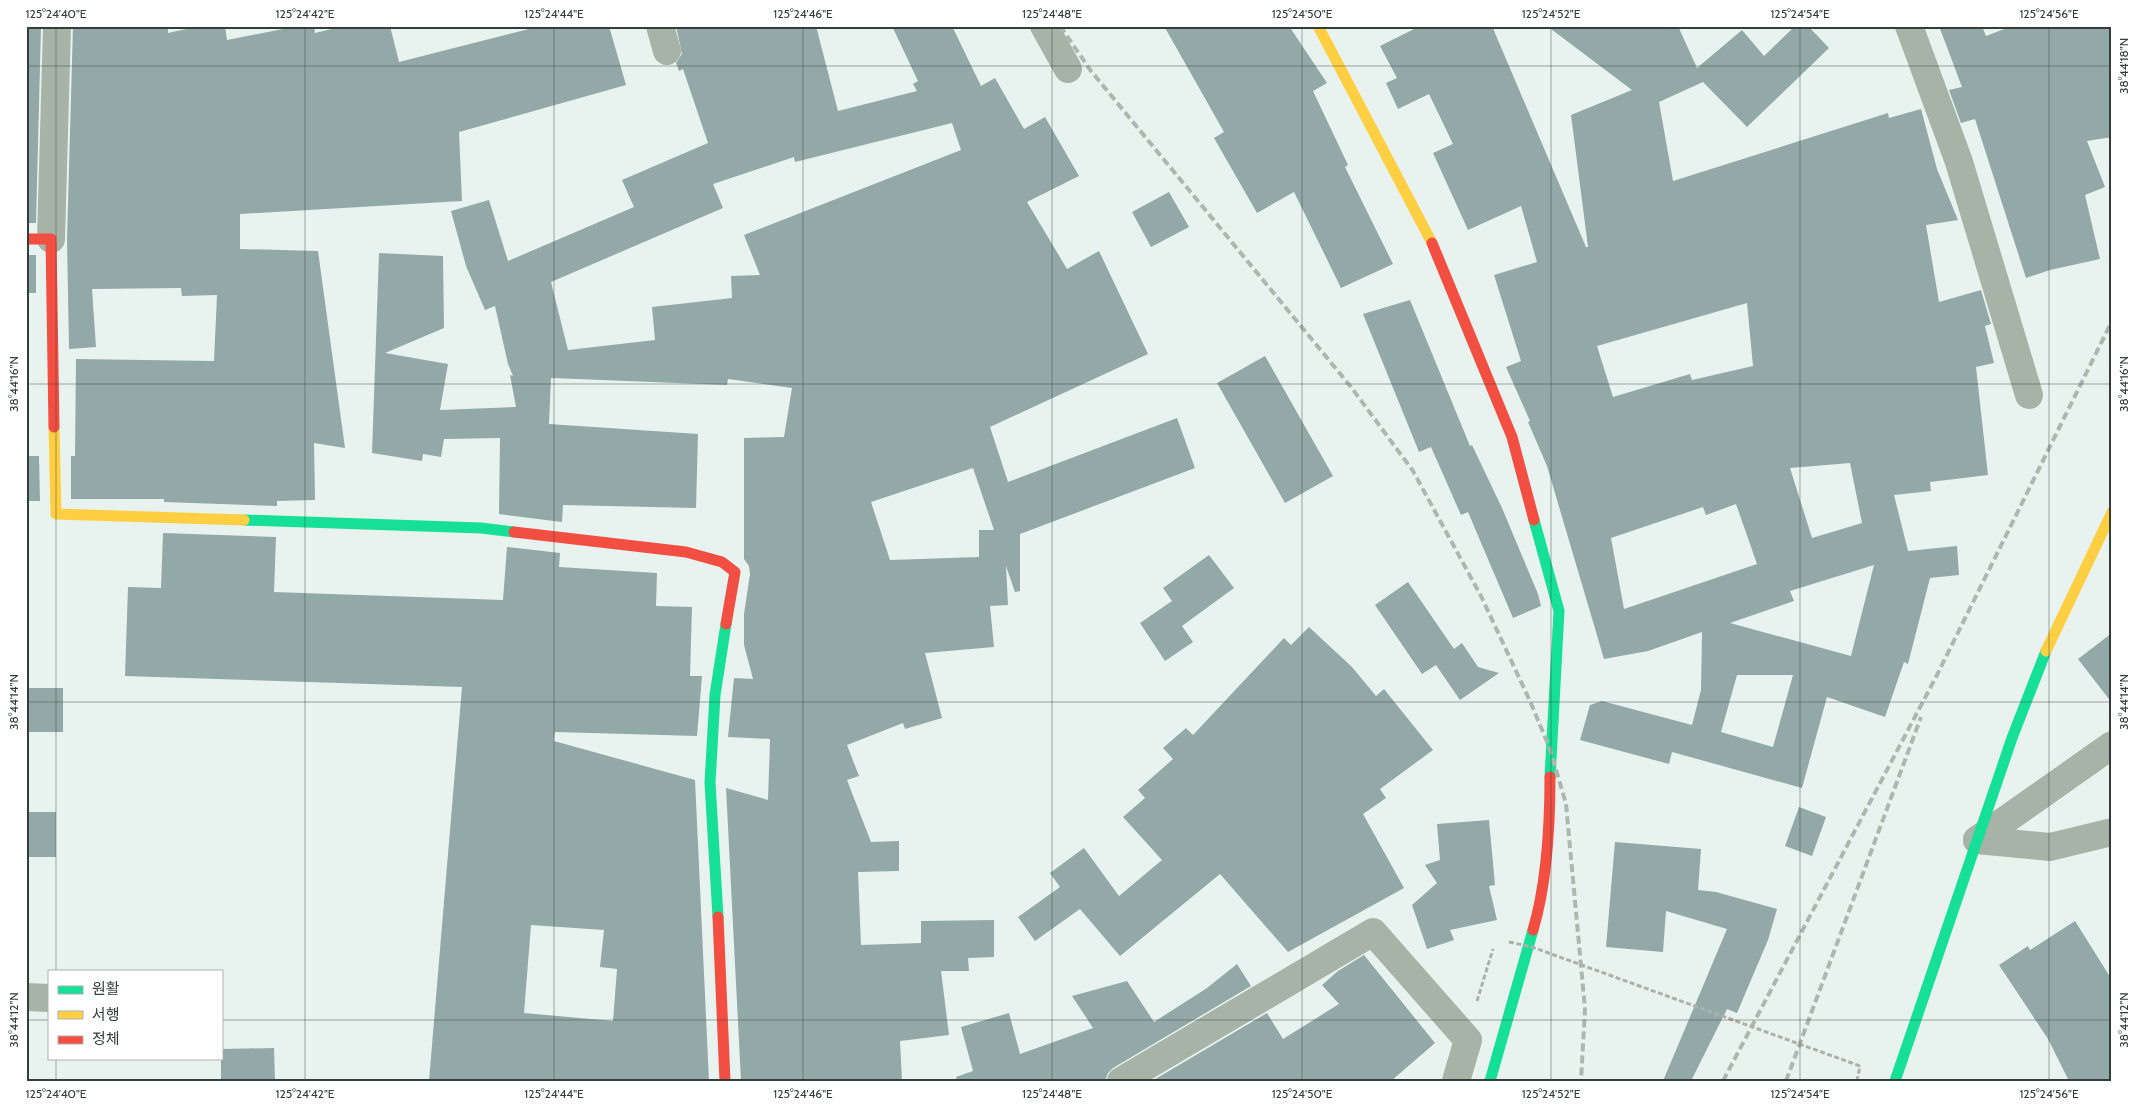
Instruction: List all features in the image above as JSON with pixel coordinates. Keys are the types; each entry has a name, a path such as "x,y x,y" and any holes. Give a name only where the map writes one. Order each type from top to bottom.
{"street":[{"path":"57,26 38,239 56,514 481,528 686,552 722,562 735,572 715,695 710,783 721,974 724,1081"},
{"path":"1044,26 1068,68"},
{"path":"1318,26 1435,250 1512,437 1560,611 1550,749 1550,815 1538,914 1490,1081"},
{"path":"1909,26 1959,162 2029,395"},
{"path":"1895,1081 2012,738 2049,643 2112,512"},
{"path":"1977,840 2112,745"},
{"path":"1977,840 2050,847 2112,832"},
{"path":"1120,1081 1373,932 1468,1040 1456,1081"},
{"path":"26,998 48,998"}],"path":[{"path":"1509,942 1532,947 1860,1066 1857,1081"}],"building":[{"path":"26,26 41,26 36,223 26,223"},
{"path":"73,26 168,26 168,33 200,26 225,26 227,40 298,26 314,26 315,33 344,26 390,26 399,62 541,26 609,26 626,85 459,132 462,201 240,214 240,249 318,251 345,448 314,443 315,500 277,501 277,506 164,502 164,499 71,499 71,456 75,456 76,359 214,361 217,295 182,296 181,288 92,289 96,347 69,349 67,239"},
{"path":"676,26 816,26 838,111 917,91 913,84 918,81 892,26 952,26 981,86 995,78 1024,129 1045,117 1079,176 1027,202 1067,269 1099,251 1148,354 990,427 1008,482 1177,418 1195,468 1020,534 1020,591 1015,592 1006,566 1008,605 990,606 994,647 925,653 942,718 905,729 903,723 847,745 859,776 847,780 871,842 899,841 899,871 858,872 861,945 921,943 921,921 994,920 994,957 968,958 969,971 941,971 949,1035 900,1041 902,1081 741,1081 726,788 768,800 770,739 728,737 734,678 753,679 744,645 744,614 750,574 749,566 744,559 744,438 784,437 792,388 728,379 727,385 551,378 549,424 698,434 696,508 563,505 562,522 499,514 500,438 444,439 441,457 423,454 422,461 372,453 379,253 443,256 444,328 385,353 448,364 440,410 516,407 510,375 513,376 508,364 495,306 485,310 466,266 451,211 489,200 508,261 634,207 622,180 708,143 683,69 679,71 676,63 682,54","holes":["952,123 961,150 744,235 760,275 731,276 732,298 652,307 655,340 568,350 551,282 723,208 713,184 794,157 795,162","973,468 994,530 979,530 979,557 890,560 871,502"]},
{"path":"1164,26 1289,26 1327,83 1313,91 1348,165 1345,167 1393,264 1341,288 1294,192 1257,213 1214,138 1224,132"},
{"path":"1420,26 1492,26 1586,247 1588,247 1571,115 1632,90 1547,26 1678,26 1697,68 1742,30 1764,56 1795,26 1808,26 1829,48 1747,127 1703,82 1659,102 1673,181 1888,113 1889,118 1921,109 1937,169 1958,220 1926,225 1939,302 1981,290 1991,324 1985,326 1994,363 1976,367 1988,475 1930,482 1931,491 1894,495 1908,551 1957,546 1959,575 1930,578 1908,664 1904,662 1885,717 1827,697 1802,788 1672,752 1669,764 1580,740 1590,705 1602,701 1692,725 1701,690 1702,632 1648,651 1604,659 1547,466 1528,422 1530,421 1506,367 1521,361 1494,275 1537,262 1521,206 1468,230 1433,153 1453,144 1429,94 1398,109 1386,83 1397,78 1380,46","holes":["1747,303 1753,366 1692,380 1690,374 1613,397 1597,346","1850,463 1862,523 1812,538 1790,468","1736,504 1757,564 1624,609 1611,538 1703,507 1706,515","1874,565 1851,656 1730,623 1794,601 1790,591","1737,675 1793,675 1773,747 1721,732"]},
{"path":"1939,26 1982,26 1986,36 2012,26 2112,26 2112,137 2087,141 2105,187 2085,195 2100,259 2050,270 2026,278 1975,119 1961,123 1949,90 1962,87"},
{"path":"1169,192 1189,227 1151,247 1132,212"},
{"path":"26,255 36,255 36,293 26,293"},
{"path":"1410,300 1470,446 1472,445 1502,508 1538,594 1541,606 1513,618 1468,512 1461,515 1431,447 1419,452 1363,314"},
{"path":"1265,356 1333,476 1285,503 1217,383"},
{"path":"26,456 39,456 40,501 26,501"},
{"path":"163,533 276,537 274,592 503,600 507,547 560,553 559,567 657,573 656,606 692,607 690,676 702,676 697,736 555,732 554,741 695,780 709,1081 429,1081 462,687 125,676 128,587 161,588","holes":["531,925 604,930 600,967 617,969 613,1021 524,1013"]},
{"path":"1209,555 1234,588 1182,626 1193,642 1165,661 1140,623 1172,601 1163,588"},
{"path":"1408,582 1454,649 1462,643 1478,667 1499,673 1460,700 1436,665 1422,674 1375,605"},
{"path":"1309,627 1352,667 1376,696 1384,689 1433,750 1380,789 1386,798 1363,814 1404,888 1288,952 1220,874 1120,956 1080,909 1035,941 1018,917 1060,887 1050,873 1084,848 1119,896 1162,860 1123,817 1145,798 1138,790 1173,759 1163,748 1186,728 1193,735 1284,638 1291,645"},
{"path":"2112,633 2112,703 2078,659"},
{"path":"26,688 63,688 63,732 26,732"},
{"path":"1799,807 1826,817 1812,856 1785,846"},
{"path":"26,812 56,812 56,857 26,857"},
{"path":"1489,820 1495,885 1489,886 1497,920 1450,930 1454,940 1427,949 1412,905 1437,883 1425,865 1440,860 1437,824"},
{"path":"1615,842 1701,849 1698,890 1716,892 1777,909 1768,940 1737,1013 1727,1009 1691,1081 1663,1081 1727,929 1666,911 1663,952 1606,947"},
{"path":"2075,921 2112,980 2112,1081 2069,1081 2048,1039 1999,965 2028,946 2030,950"},
{"path":"1364,955 1435,1043 1391,1081 1152,1081 1267,1013 1283,1039 1339,1004 1322,985 1338,971"},
{"path":"1237,964 1251,986 1113,1068 1108,1073 1105,1081 957,1081 956,1077 973,1071 961,1027 1009,1013 1020,1054 1093,1028 1072,996 1127,981 1154,1022 1207,988"},
{"path":"274,1048 275,1081 221,1081 222,1049"}],"railway":[{"path":"1060,26 1091,71 1351,387 1413,471 1481,596 1530,701 1550,749 1566,804 1585,1009 1581,1081"},
{"path":"1723,1081 1937,675 2112,321"},
{"path":"1786,1081 1921,717"}],"traffic: fast":[{"path":"244,520 481,528 514,532"},
{"path":"1534,520 1559,611 1550,777"},
{"path":"718,917 710,783 715,695 726,624"},
{"path":"1895,1081 2012,738 2046,651"},
{"path":"1490,1081 1533,930"}],"traffic: slow":[{"path":"1318,26 1432,243"},
{"path":"54,427 56,514 244,520"},
{"path":"2046,651 2112,512"}],"traffic: jam":[{"path":"26,239 51,239 54,427"},
{"path":"1432,243 1512,437 1534,520"},
{"path":"514,532 686,552 722,562 735,572 726,624"},
{"path":"1533,930 1545,874 1550,777"},
{"path":"718,917 725,1081"}]}
